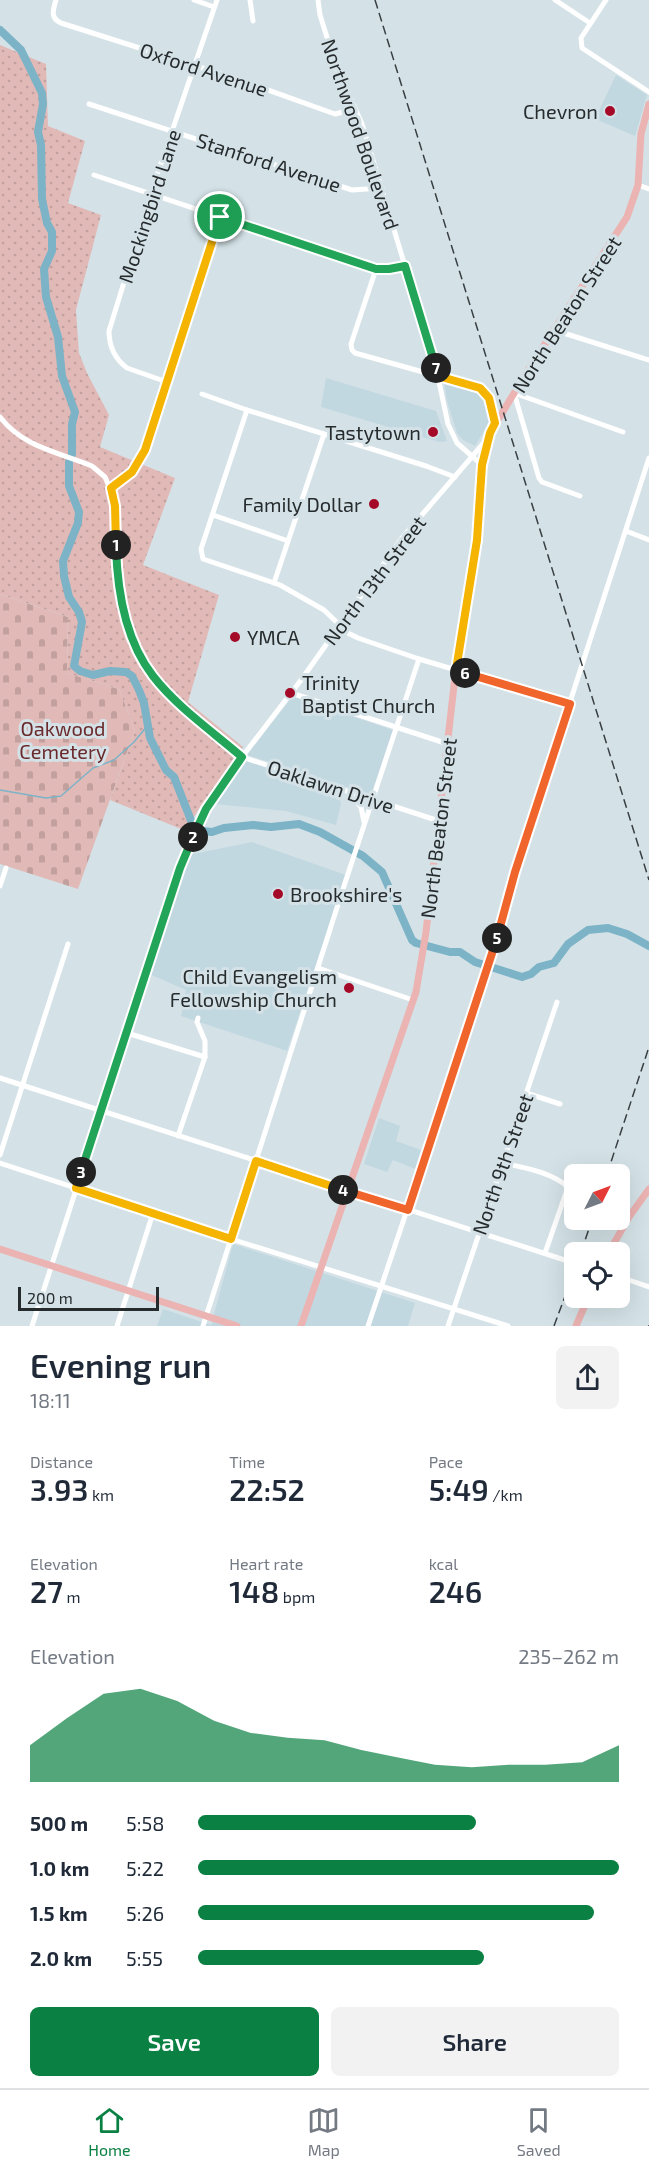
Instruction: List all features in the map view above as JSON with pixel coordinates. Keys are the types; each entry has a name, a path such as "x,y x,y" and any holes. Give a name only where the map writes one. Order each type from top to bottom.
{"main road":[{"name":"North Beaton Street","path":"302,1326 320,1267 413,1000 420,968 456,670 477,540 482,465 488,438 495,423 624,223 638,185 641,142 649,104"},
{"path":"615,1242 649,1189"},
{"path":"0,1249 237,1326"},
{"path":"576,1326 584,1308"}],"street":[{"name":"Oxford Avenue","path":"56,0 52,14 61,23 335,114 355,109"},
{"path":"194,0 215,3"},
{"path":"250,0 253,21"},
{"name":"Northwood Boulevard","path":"318,0 336,66 355,109 382,189 438,376 448,424 458,442 482,465"},
{"path":"555,0 590,23"},
{"path":"606,0 581,38 582,48 649,92"},
{"name":"Mockingbird Lane","path":"167,382 127,368 113,352 109,336 152,193 215,3"},
{"name":"Stanford Avenue","path":"89,104 352,190 382,189"},
{"path":"641,142 649,145"},
{"path":"94,176 152,193 376,269 405,266"},
{"path":"638,185 649,189"},
{"path":"0,417 11,430 26,441 96,469 111,488 124,480 137,466 145,450 220,217"},
{"path":"376,269 351,350 480,388 486,392 494,411 495,423"},
{"path":"554,330 649,360"},
{"path":"514,393 623,432"},
{"path":"514,393 539,478 542,482 580,496"},
{"path":"202,394 455,477"},
{"path":"247,410 201,549 201,557 274,583 324,610 348,633 358,638 419,659 570,704"},
{"path":"274,583 324,434"},
{"name":"North 13th Street","path":"32,1326 50,1264 180,868 206,809 402,538 488,438"},
{"path":"368,1326 492,957 515,872 649,458"},
{"path":"641,482 649,485"},
{"name":"Oaklawn Drive","path":"111,488 115,506 117,574 130,630 141,656 165,689 242,757 439,821"},
{"path":"213,515 288,541"},
{"path":"626,531 649,540"},
{"path":"203,1326 419,659"},
{"path":"291,693 448,744"},
{"path":"347,790 361,807 365,824"},
{"path":"0,886 6,868"},
{"path":"0,1155 68,944"},
{"path":"318,968 413,1000"},
{"name":"North 9th Street","path":"448,1326 557,1002"},
{"path":"178,1136 206,1057 206,1047 197,1022 198,1018"},
{"path":"127,1033 206,1057"},
{"path":"0,1078 564,1260"},
{"path":"526,1093 560,1104"},
{"path":"0,1163 508,1326"},
{"path":"503,1163 533,1170 561,1181 568,1187 545,1253"},
{"path":"117,1326 153,1213"},
{"path":"630,1280 649,1287"}],"shaded area":[{"path":"616,75 647,95 635,136 595,119"},
{"path":"443,374 479,385 492,399 496,412 475,446 463,440 457,433 447,401"},
{"path":"326,378 436,411 447,441 439,442 321,407"},
{"path":"293,696 393,730 371,795 247,755"},
{"path":"244,759 338,790 341,804 336,825 286,811 214,804"},
{"path":"252,842 346,875 287,1051 181,1016 186,990 149,974 188,855"},
{"path":"379,1118 400,1126 396,1141 421,1150 415,1169 393,1160 387,1172 364,1164"},
{"path":"233,1244 415,1303 408,1326 157,1326 163,1309 211,1325"}],"green space":[{"path":"0,45 46,64 48,126 85,141 68,203 101,215 76,310 79,353 109,415 100,447 175,478 143,565 219,595 188,702 243,747 198,810 186,831 110,800 135,730 119,689 67,673 68,617 0,594"},
{"name":"Oakwood Cemetery","path":"0,594 68,617 67,673 119,689 135,730 78,889 0,864"}],"waterway":[{"path":"0,30 21,50 42,93 43,104 38,132 41,145 42,199 47,223 52,232 52,251 44,269 46,297 58,337 62,376 75,412 72,424 72,454"},
{"path":"69,462 69,486 79,512 78,523 63,561 64,576 69,597 79,612 82,622 74,666 80,671 93,675 110,671 126,672 132,676 144,703 150,738 166,770 174,777 192,823 203,831 212,832 224,828 253,825 271,827 299,824 320,832 363,856 382,872 412,940 416,943 450,952 460,952 475,962 522,977 531,974 539,967 554,963 568,944 588,930 608,928 627,934 649,946"},
{"path":"0,790 46,798 61,796 93,768 114,760 134,742 148,725"}],"railway":[{"path":"375,0 649,880"},
{"path":"610,1164 649,1047"},
{"path":"584,1242 589,1230"},
{"path":"554,1326 564,1299"}],"place":[{"name":"Chevron","path":"610,111"},
{"name":"Tastytown","path":"433,432"},
{"name":"Family Dollar","path":"374,504"},
{"name":"YMCA","path":"235,637"},
{"name":"Trinity Baptist Church","path":"290,693"},
{"name":"Brookshire's","path":"278,894"},
{"name":"Child Evangelism Fellowship Church","path":"349,988"}],"route":[{"path":"220,217 376,269 395,269 405,266 438,376 480,388 486,392 494,411 495,423 490,433 482,465 477,540 460,633 456,670 570,704 515,872 492,957 408,1210 256,1161 231,1239 76,1188 180,868 206,809 242,757 165,689 141,656 124,611 117,574 115,506 111,488 132,472 145,450 220,217"}]}
